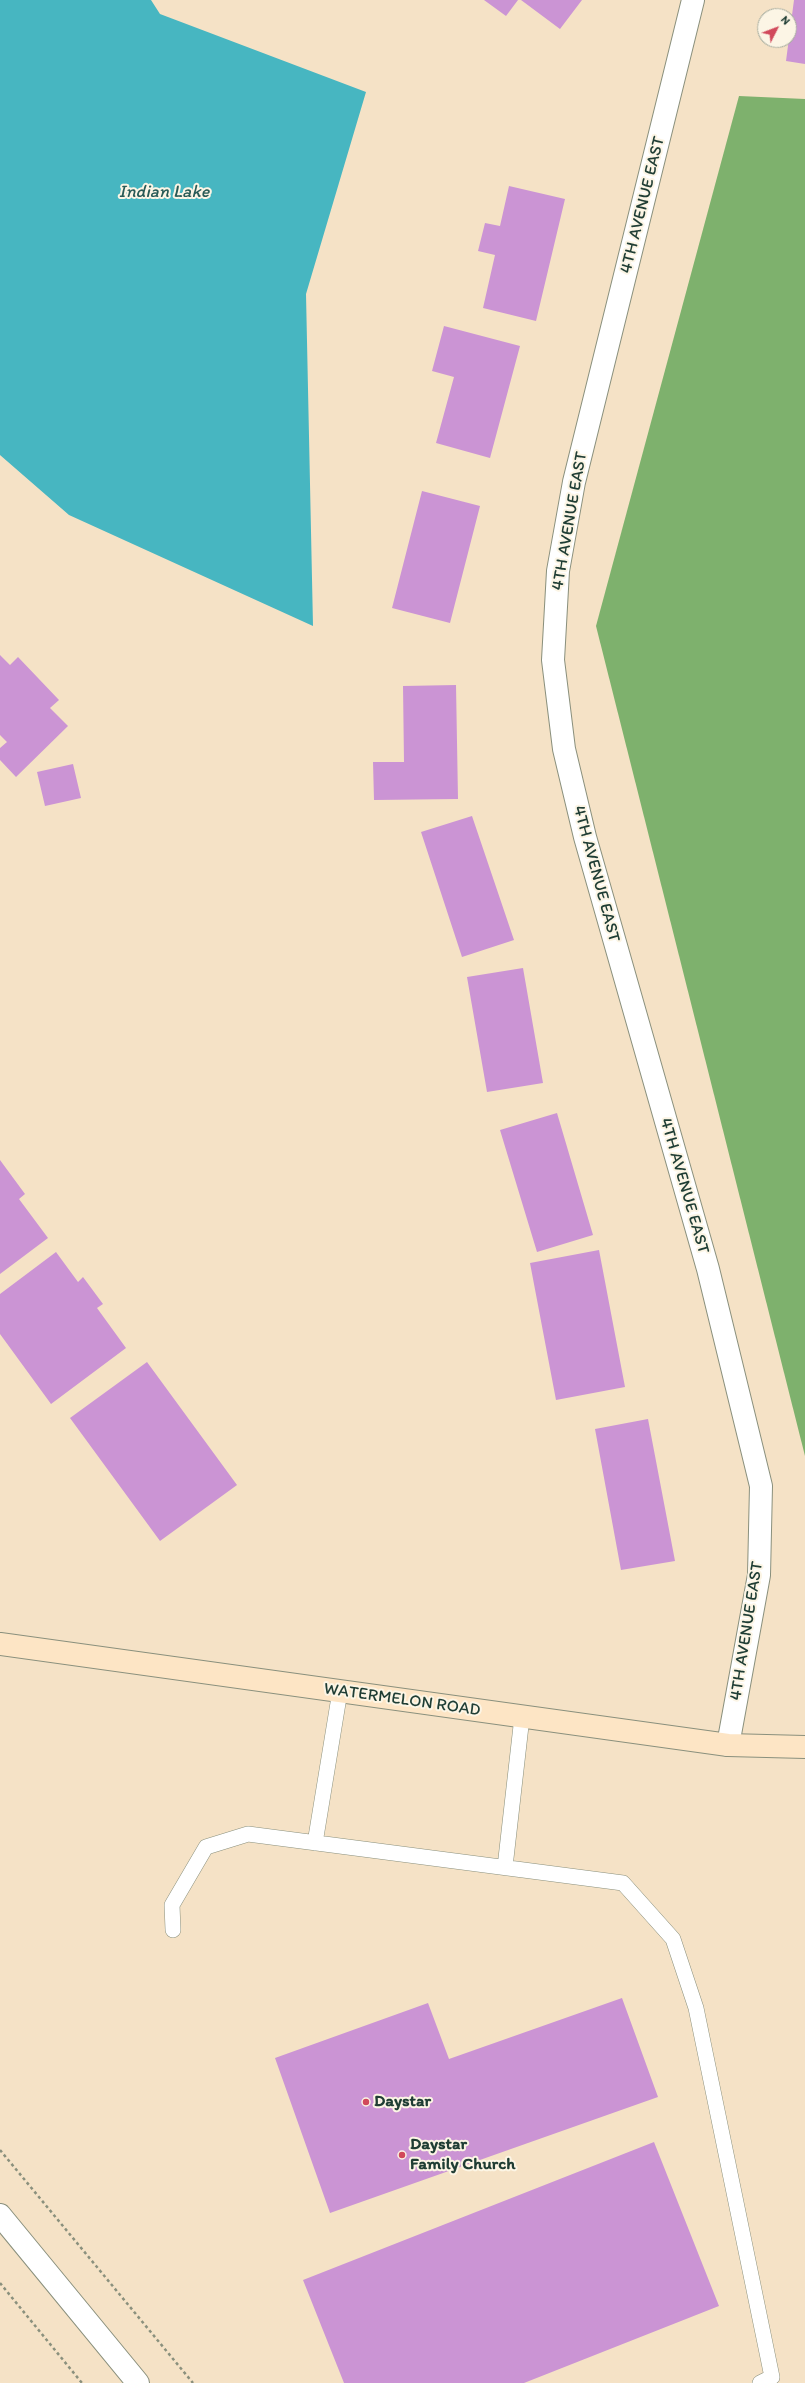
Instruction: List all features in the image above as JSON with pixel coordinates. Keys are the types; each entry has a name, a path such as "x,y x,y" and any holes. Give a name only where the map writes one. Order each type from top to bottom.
{"main road":[{"name":"WATERMELON ROAD","path":"0,1644 728,1745 805,1747"}],"street":[{"name":"4TH AVENUE EAST","path":"693,0 574,482 558,570 553,660 564,749 585,837 708,1269 761,1486 759,1575 728,1745"},
{"path":"0,2215 138,2383"}],"lane":[{"path":"314,1843 340,1691"},
{"path":"505,1867 522,1717"},
{"path":"173,1930 172,1905 206,1848 248,1834 623,1883 673,1939 696,2008 772,2377 760,2383"}],"path":[{"path":"0,2150 193,2383"},
{"path":"0,2283 82,2383"}],"green space":[{"path":"739,96 805,99 805,1456 596,626"}],"water":[{"name":"Indian Lake","path":"0,0 151,0 160,14 366,92 306,294 313,626 69,515 0,455"}],"building":[{"path":"484,0 518,0 506,16"},
{"path":"521,0 582,0 560,29"},
{"path":"794,0 805,0 805,64 786,61 788,48 797,48 797,8 793,8"},
{"path":"509,186 565,199 536,321 483,308 495,255 478,251 485,223 500,226"},
{"path":"444,326 520,346 490,458 436,443 454,377 432,371"},
{"path":"422,491 480,506 450,623 392,608"},
{"path":"0,655 10,665 18,657 59,700 50,708 68,726 16,777 0,760 0,748 7,742 0,735"},
{"path":"456,685 458,799 374,800 373,762 404,762 403,686"},
{"path":"73,764 81,798 45,806 37,772"},
{"path":"472,816 514,940 462,957 421,832"},
{"path":"523,968 543,1083 487,1092 467,977"},
{"path":"557,1113 593,1235 537,1252 500,1130"},
{"path":"0,1160 25,1194 19,1199 48,1238 0,1274"},
{"path":"599,1250 625,1387 556,1400 530,1263"},
{"path":"56,1252 78,1282 83,1277 103,1304 97,1308 126,1348 51,1404 0,1334 0,1294"},
{"path":"147,1362 237,1485 160,1541 70,1418"},
{"path":"648,1419 675,1561 621,1570 595,1429"},
{"name":"Daystar Family Church","path":"622,1998 658,2097 330,2213 275,2058 428,2003 449,2059"},
{"path":"654,2142 719,2306 524,2383 344,2383 303,2280"}],"place":[{"name":"Daystar","path":"366,2102"},
{"name":"Daystar Family Church","path":"402,2155"}]}
